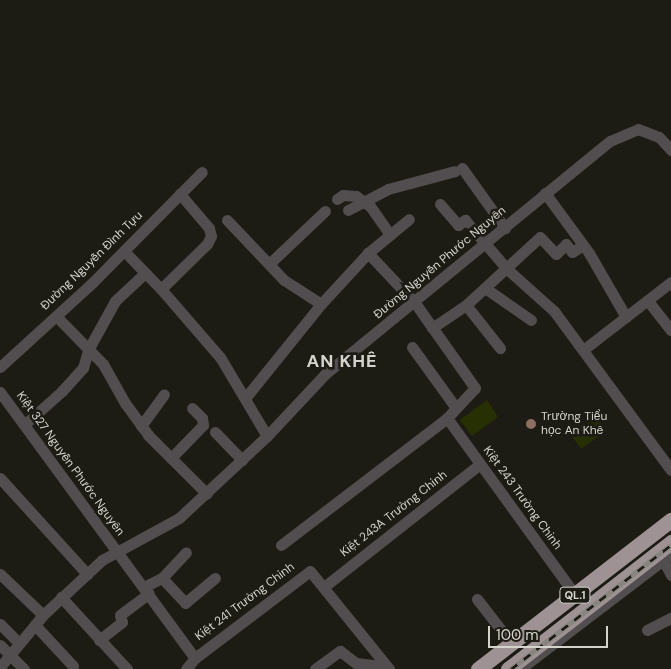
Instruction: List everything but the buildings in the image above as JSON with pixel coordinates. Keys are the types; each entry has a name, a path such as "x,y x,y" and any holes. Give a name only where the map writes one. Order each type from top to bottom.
{"highway":[{"name":"QL.1","path":"478,669 497,663 512,644 671,520"},
{"name":"QL.1","path":"508,669 671,542"}],"street":[{"name":"Đường Nguyễn Phước Nguyên","path":"0,667 43,615 102,560 179,518 207,494 267,436 325,374 415,303 544,193 610,141 627,132 638,129 650,132 671,150"},
{"path":"348,210 388,189 459,170 505,228"},
{"name":"Đường Nguyễn Đình Tựu","path":"0,367 124,251 202,172"},
{"path":"544,193 583,245 626,317"},
{"path":"161,289 211,236 209,228 180,194"},
{"path":"337,199 353,195 370,206 390,235"},
{"path":"440,204 458,225 465,220 507,270 554,311 671,470"},
{"path":"269,264 326,211"},
{"path":"246,397 321,304 368,253 409,219"},
{"path":"227,220 284,280 321,304"},
{"path":"432,328 466,305 507,270 540,237 556,254 566,244 572,252 583,245"},
{"path":"124,251 161,289 220,357 246,397 267,436"},
{"path":"281,545 447,418 475,388 415,303 368,253"},
{"path":"25,424 78,374 88,350 115,301 145,273"},
{"path":"583,350 671,282"},
{"path":"485,288 531,320"},
{"path":"648,301 671,330"},
{"path":"466,305 500,348"},
{"path":"56,316 104,364 141,426 207,494"},
{"path":"412,347 456,408"},
{"name":"Kiệt 327 Nguyễn Phước Nguyên","path":"0,392 195,658"},
{"path":"141,426 164,394"},
{"path":"171,458 202,425 202,418 192,408"},
{"name":"Kiệt 243 Trường Chinh","path":"447,418 575,595"},
{"path":"215,432 242,460"},
{"name":"Kiệt 243A Trường Chinh","path":"325,586 480,464"},
{"path":"0,479 87,574"},
{"path":"100,640 122,622 120,616 146,590 162,578 186,552"},
{"path":"520,669 667,557 671,575"},
{"name":"Kiệt 241 Trường Chinh","path":"186,669 195,658 312,571 325,586"},
{"path":"0,574 43,615"},
{"path":"162,578 184,603 214,578"},
{"path":"325,586 388,668"},
{"path":"61,597 127,669"},
{"path":"477,599 512,644"},
{"path":"647,630 671,618"},
{"path":"0,624 19,644"},
{"path":"35,625 73,666"},
{"path":"0,645 24,669"},
{"path":"315,669 340,651 356,663 388,668"}],"green space":[{"path":"487,400 498,417 472,436 460,420"},
{"path":"596,417 606,431 581,449 571,435"}],"railway":[{"path":"511,669 671,545"}],"place":[{"name":"Trường Tiểu học An Khê","path":"531,424"}],"district":[{"name":"AN KHÊ","path":"342,361"}]}
